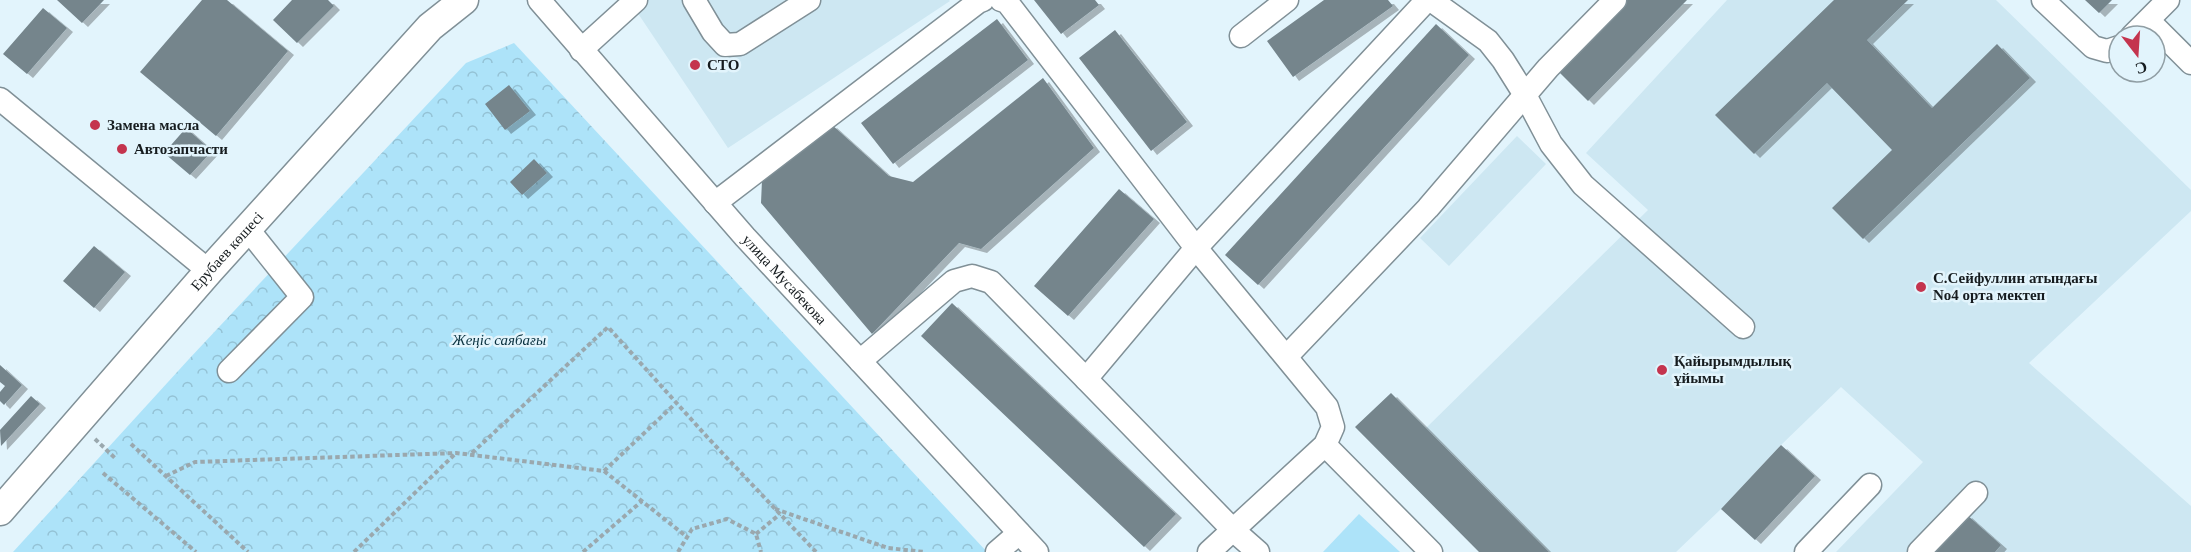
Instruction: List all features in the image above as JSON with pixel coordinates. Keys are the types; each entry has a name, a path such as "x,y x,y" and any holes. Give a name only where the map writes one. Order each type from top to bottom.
{"main road":[{"name":"Ерубаев көшесі","path":"0,511 247,228 430,27 464,0"}],"street":[{"name":"улица Мусабекова","path":"539,0 715,203 1037,552"},
{"path":"581,50 636,0"},
{"path":"694,0 713,32 725,45 740,44 809,0"},
{"path":"715,203 983,0"},
{"path":"1001,0 1007,2 1196,248 1327,407 1333,428 1326,445 1209,552"},
{"path":"1241,36 1287,0"},
{"path":"1086,379 1196,248 1429,0 1488,41 1526,95 1551,144 1583,185 1743,327"},
{"path":"1287,356 1428,208 1548,68 1615,0"},
{"path":"2043,0 2093,47 2107,51"},
{"path":"2144,24 2168,0"},
{"path":"2167,47 2191,63"},
{"path":"0,99 209,271"},
{"path":"229,371 302,297 247,228"},
{"path":"860,361 954,281 972,276 991,282 1233,530 1258,552"},
{"path":"1326,445 1431,552"},
{"path":"1806,552 1870,485"},
{"path":"1919,552 1976,493"},
{"path":"997,552 1018,533"}],"path":[{"path":"472,453 608,327 816,552"},
{"path":"604,471 676,403"},
{"path":"130,444 248,552"},
{"path":"354,552 456,453"},
{"path":"166,476 195,462 472,453 604,471 687,537"},
{"path":"104,473 196,552"},
{"path":"583,552 642,501"},
{"path":"774,508 888,548 924,552"},
{"path":"756,534 780,514"},
{"path":"678,552 692,529 727,519 756,534 761,552"}],"shaded area":[{"path":"629,0 949,0 950,1 728,148"},
{"path":"1727,0 1996,0 2191,190 2191,211 2029,363 2191,506 2191,552 1836,552 1923,462 1841,387 1676,552 1549,552 1426,428 1648,210 1586,153"},
{"path":"1517,136 1546,164 1449,266 1420,238"}],"green space":[{"name":"Жеңіс саябағы","path":"514,43 987,552 13,552 189,359 466,63"},
{"path":"1359,514 1400,552 1323,552"}],"building":[{"path":"57,0 104,0 82,23"},
{"path":"202,0 227,0 288,51 216,136 140,72"},
{"path":"292,0 328,0 334,6 297,43 273,20"},
{"path":"1034,0 1095,0 1099,5 1061,34"},
{"path":"1324,0 1388,0 1393,6 1293,77 1267,41"},
{"path":"1625,0 1687,0 1588,101 1556,69"},
{"path":"1834,0 1908,0 1867,40 1932,108 1997,44 2030,78 1863,239 1832,208 1892,150 1827,83 1754,154 1715,115"},
{"path":"2085,0 2112,0 2099,13"},
{"path":"43,8 67,28 27,74 3,54"},
{"path":"997,19 1028,60 893,164 861,123"},
{"path":"1436,24 1469,55 1258,285 1225,255"},
{"path":"1115,30 1187,122 1151,151 1079,58"},
{"path":"1043,78 1094,148 981,249 959,243 872,334 761,203 762,180 831,124 889,176 913,182"},
{"path":"509,85 530,111 505,130 485,104"},
{"path":"186,128 212,151 190,175 164,153"},
{"path":"534,159 547,173 522,195 510,182"},
{"path":"1119,189 1154,219 1068,316 1034,286"},
{"path":"94,246 125,272 94,308 63,281"},
{"path":"952,303 1176,514 1144,547 921,336"},
{"path":"0,365 22,385 4,405 0,401 0,392 5,386 0,382"},
{"path":"1391,393 1549,552 1479,552 1355,427"},
{"path":"31,396 40,404 1,446 0,430"},
{"path":"1781,445 1815,476 1755,540 1721,509"},
{"path":"1966,514 2001,545 1995,552 1931,552"}],"place":[{"name":"СТО","path":"695,65"},
{"name":"Замена масла","path":"95,125"},
{"name":"Автозапчасти","path":"122,149"},
{"name":"С.Сейфуллин атындағы No4 орта мектеп","path":"1921,287"},
{"name":"Қайырымдылық ұйымы","path":"1662,370"}]}
